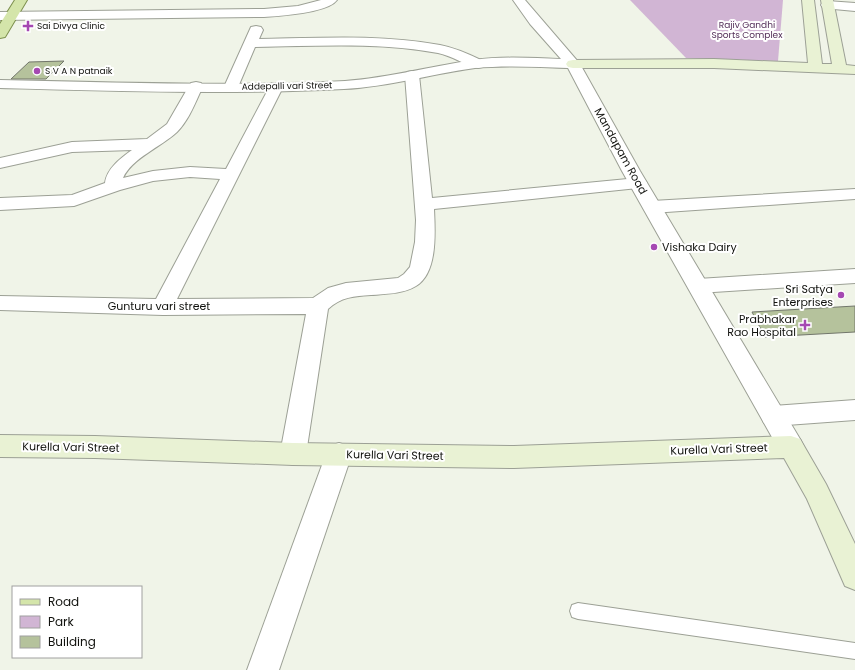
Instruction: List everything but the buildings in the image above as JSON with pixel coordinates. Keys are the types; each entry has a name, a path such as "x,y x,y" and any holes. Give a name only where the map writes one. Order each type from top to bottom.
{"main road":[{"path":"0,34 6,16 20,0"},
{"path":"808,0 815,66"},
{"path":"827,3 840,69"},
{"path":"573,64 693,62 815,66 855,70"},
{"name":"Kurella Vari Street","path":"0,446 95,446 293,454 514,456 791,447"},
{"path":"791,447 817,492 855,576"}],"street":[{"path":"231,87 270,0"},
{"path":"6,16 264,13 306,9 331,0"},
{"name":"Mandapam Road","path":"519,0 535,21 573,64 638,183 791,447"},
{"path":"827,3 855,7"},
{"path":"250,44 350,41 386,43 440,49 457,54 478,64"},
{"name":"Addepalli vari Street","path":"0,84 231,87 347,85 478,64 573,64"},
{"path":"293,454 318,306 323,300 334,294 401,284 413,279 421,265 425,242 424,204 412,75"},
{"path":"114,186 115,177 120,168 131,158 153,144 174,125 196,86"},
{"path":"163,307 276,87"},
{"path":"0,163 72,147 153,144"},
{"path":"2,206 64,201 153,176 190,172 231,174"},
{"path":"424,204 638,183"},
{"path":"652,207 855,194"},
{"path":"698,286 855,276"},
{"name":"Gunturu vari street","path":"0,303 163,307 318,306"},
{"path":"773,416 855,410"},
{"path":"263,670 339,454"}],"lane":[{"path":"578,611 855,651"}],"green space":[{"name":"Rajiv Gandhi Sports Complex","path":"630,0 783,0 778,61 686,58"}],"place":[{"name":"Sai Divya Clinic","path":"28,26"},
{"name":"S V A N patnaik","path":"37,71"},
{"name":"Vishaka Dairy","path":"654,247"},
{"name":"Sri Satya Enterprises","path":"841,295"},
{"name":"Prabhakar Rao Hospital","path":"805,325"}]}
